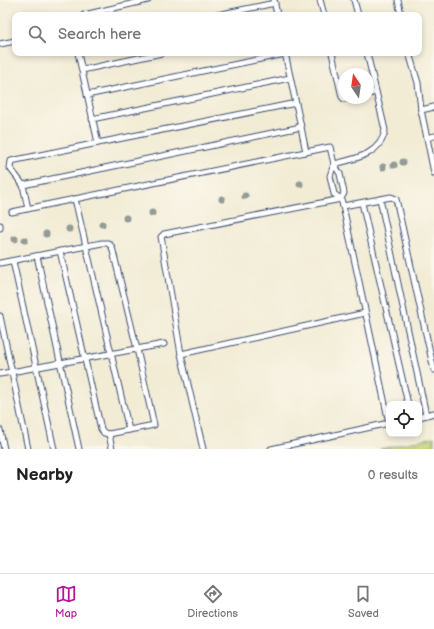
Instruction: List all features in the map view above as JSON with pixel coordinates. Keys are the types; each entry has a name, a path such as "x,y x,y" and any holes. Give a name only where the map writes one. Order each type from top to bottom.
{"lane":[{"path":"97,12 148,0"},
{"path":"320,0 323,12"},
{"path":"354,0 357,12"},
{"path":"398,0 400,12"},
{"path":"229,12 274,1 276,12"},
{"path":"0,44 12,42"},
{"path":"79,56 98,143"},
{"path":"82,70 148,56"},
{"path":"87,95 275,56"},
{"path":"285,56 306,152"},
{"path":"333,56 338,79"},
{"path":"334,164 359,158 367,154 381,144 384,138 385,130 368,56"},
{"path":"410,56 418,83 421,110 434,173"},
{"path":"92,119 290,78"},
{"path":"28,209 23,185 10,168 11,161 296,103"},
{"path":"421,110 434,107"},
{"path":"23,185 301,127"},
{"path":"427,138 434,136"},
{"path":"12,212 330,147 334,164 340,174 344,193 341,199"},
{"path":"334,164 330,176 334,194 341,199 343,206 386,409"},
{"path":"343,206 391,197 396,199 434,370"},
{"path":"75,199 129,430"},
{"path":"202,449 181,354 161,237 164,234 341,199"},
{"path":"380,199 426,415"},
{"path":"362,203 407,401"},
{"path":"0,264 86,245 108,243 112,248 154,425 109,434 104,433 101,429 60,251"},
{"path":"37,256 79,449"},
{"path":"13,261 54,449"},
{"path":"181,354 365,313"},
{"path":"0,316 28,449"},
{"path":"0,374 164,344"},
{"path":"422,416 434,413"},
{"path":"271,449 386,424"},
{"path":"0,430 4,449"},
{"path":"109,434 112,449"}],"green space":[{"path":"434,437 434,449 380,449"}]}
